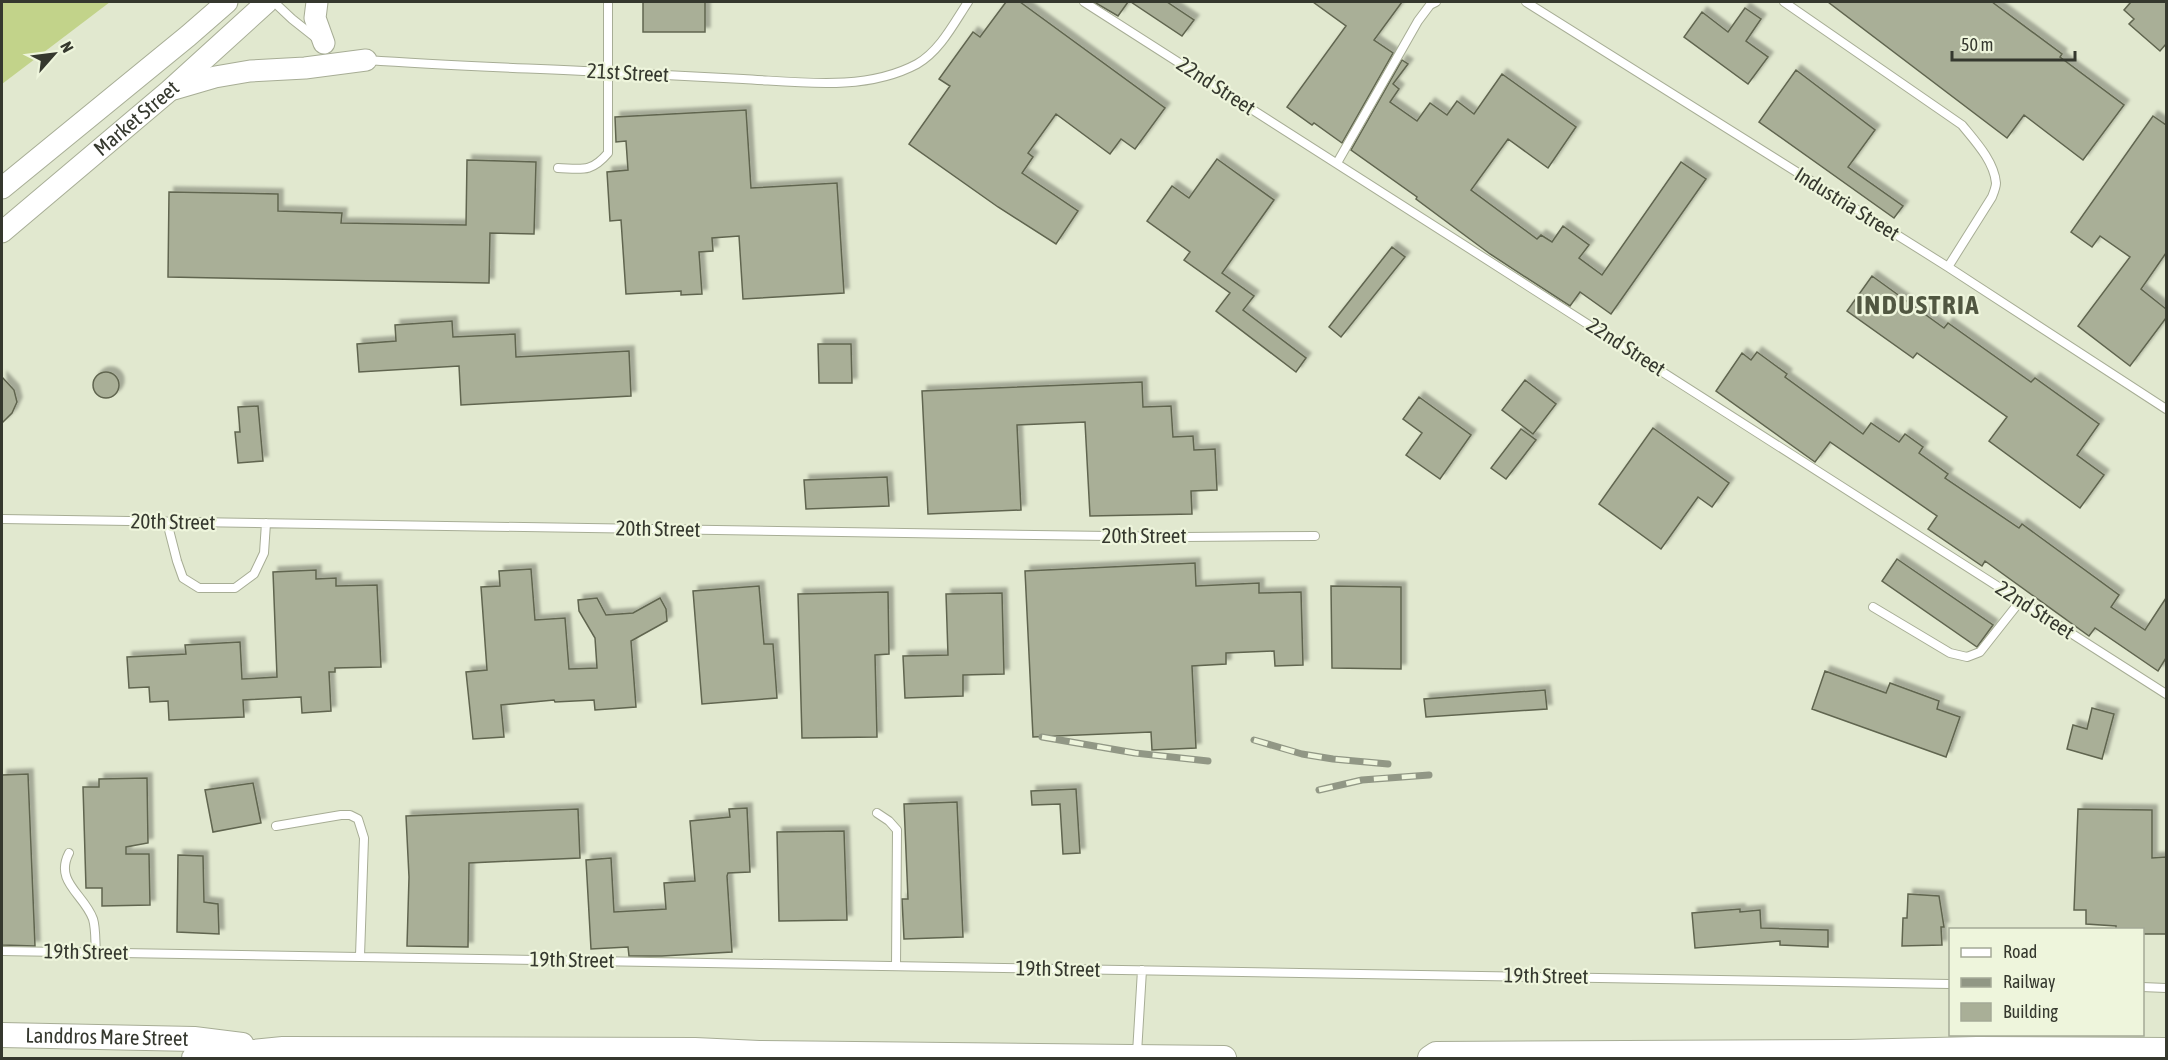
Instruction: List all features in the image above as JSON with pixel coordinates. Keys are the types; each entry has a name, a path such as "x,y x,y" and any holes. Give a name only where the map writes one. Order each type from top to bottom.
{"main road":[{"name":"Market Street","path":"2,188 188,36 226,2"},
{"name":"Market Street","path":"2,232 169,91 267,2"},
{"path":"316,2 315,18 329,46"},
{"path":"169,91 215,77 250,71 305,68 366,60"},
{"name":"Landdros Mare Street","path":"2,1035 194,1039 283,1050"},
{"name":"Landdros Mare Street","path":"194,1059 283,1050 1224,1059"},
{"path":"1430,1059 1436,1053 1976,1054 2166,1050"}],"lane":[{"path":"274,2 292,19 329,46"},
{"path":"558,168 588,169 599,164 608,153 608,2"},
{"name":"21st Street","path":"344,56 432,65 828,84 888,75 916,64 930,55 941,42 968,2"},
{"name":"22nd Street","path":"1084,2 2166,694"},
{"path":"1337,163 1418,21 1430,5 1436,2"},
{"name":"Industria Street","path":"1526,2 1948,267 2166,409"},
{"path":"1784,2 1962,125 1980,147 1991,167 1996,183 1992,197 1948,267"},
{"name":"20th Street","path":"2,519 1014,535 1316,536"},
{"path":"167,522 183,578 199,588 235,588 254,574 264,553 266,523"},
{"path":"1874,607 1950,653 1966,657 1980,652 2020,600"},
{"path":"877,813 889,820 897,830 896,966"},
{"path":"276,826 341,815 350,815 358,819 364,838 360,956"},
{"path":"69,853 64,863 64,872 70,887 89,910 94,922 96,953"},
{"name":"19th Street","path":"2,951 1949,984"},
{"path":"1137,1058 1142,970"},
{"path":"2144,987 2166,988"}],"green space":[{"path":"2,2 110,2 2,84"}],"building":[{"path":"643,2 705,2 705,32 643,32"},
{"path":"1006,2 1020,2 1165,108 1135,149 1121,139 1110,154 1056,114 1028,153 1033,157 1022,173 1078,211 1056,244 998,207 909,144 950,86 939,79 973,32 980,37"},
{"path":"1094,2 1128,2 1118,16"},
{"path":"1131,2 1167,2 1194,20 1182,36"},
{"path":"1313,2 1402,2 1374,40 1393,53 1342,143 1287,107 1346,26"},
{"path":"1828,2 1992,2 2062,54 2060,57 2124,105 2083,160 2024,115 2007,138"},
{"path":"2131,2 2166,2 2166,44 2160,51 2129,24 2134,19 2124,10"},
{"path":"1745,8 1761,19 1746,41 1768,57 1748,84 1684,37 1702,12 1728,32"},
{"path":"1402,60 1408,64 1393,84 1399,89 1390,102 1417,121 1430,103 1447,115 1457,101 1474,114 1502,74 1576,127 1548,168 1508,139 1471,190 1537,239 1541,235 1552,242 1563,226 1589,245 1579,258 1602,275 1681,162 1706,179 1611,314 1580,292 1570,306 1490,254 1416,199 1417,197 1351,150"},
{"path":"1796,70 1875,130 1848,167 1903,206 1894,218 1759,122"},
{"path":"746,110 751,188 837,183 844,293 743,299 739,236 712,238 713,251 699,252 702,294 681,295 681,291 626,294 621,220 610,221 607,172 628,170 626,141 616,142 615,117"},
{"path":"2153,116 2166,125 2166,253 2141,289 2166,309 2166,318 2130,366 2078,326 2130,257 2100,236 2092,247 2071,232"},
{"path":"1217,159 1274,200 1222,273 1254,296 1243,310 1306,358 1296,372 1216,311 1230,293 1184,260 1190,252 1147,221 1172,186 1189,198"},
{"path":"467,160 536,162 534,234 490,233 489,283 168,277 169,192 278,194 278,211 342,213 341,223 466,225"},
{"path":"1392,247 1405,257 1341,337 1329,327"},
{"path":"1872,276 1944,328 1948,323 2031,382 2035,378 2099,424 2077,455 2104,475 2080,508 1989,441 2007,417 1917,353 1913,358 1847,311"},
{"path":"452,321 453,337 515,334 516,357 629,351 631,396 461,405 459,366 359,372 357,344 396,341 395,325"},
{"path":"818,344 851,344 852,383 819,383"},
{"path":"1757,352 1787,374 1785,377 1863,434 1871,423 1899,442 1905,434 1923,447 1919,453 1948,474 1945,478 2019,528 2022,524 2119,595 2111,607 2145,630 2166,598 2166,658 2158,671 2095,628 2089,636 1985,561 1982,566 1928,529 1937,516 1830,442 1815,462 1716,391 1742,353 1751,360"},
{"path":"106,372 115,376 119,385 115,394 106,398 97,394 93,385 97,376"},
{"path":"2,377 14,390 17,402 12,413 2,423"},
{"path":"1525,380 1556,404 1533,434 1502,410"},
{"path":"1142,382 1143,407 1171,406 1173,437 1193,436 1194,450 1215,449 1217,490 1191,491 1192,514 1090,516 1085,422 1017,425 1021,510 928,514 922,391"},
{"path":"1419,397 1471,435 1440,479 1406,455 1422,433 1403,419"},
{"path":"258,406 263,461 238,463 235,432 240,432 238,407"},
{"path":"1653,428 1729,483 1712,507 1698,497 1661,549 1599,504"},
{"path":"1521,429 1536,440 1506,479 1491,468"},
{"path":"887,477 889,506 806,509 804,480"},
{"path":"1897,559 1993,625 1977,647 1882,581"},
{"path":"1195,563 1196,586 1259,583 1259,593 1301,592 1303,665 1275,666 1274,651 1226,653 1226,664 1192,666 1196,748 1152,750 1151,732 1033,737 1025,571"},
{"path":"531,569 535,620 565,618 569,669 597,668 595,638 579,611 578,600 597,598 606,615 633,613 660,598 666,609 667,621 631,641 636,707 595,710 594,700 555,702 554,700 501,705 504,737 473,739 466,672 487,670 481,587 500,586 499,571"},
{"path":"316,570 316,579 336,578 336,586 377,585 381,667 335,668 335,672 329,672 331,711 302,713 301,697 243,700 244,717 169,720 168,701 150,702 149,687 129,688 127,657 186,654 185,645 240,642 242,679 277,677 273,572"},
{"path":"759,586 764,644 773,644 777,698 702,704 693,591"},
{"path":"1331,586 1401,587 1401,669 1332,668"},
{"path":"888,592 889,654 875,655 877,737 802,738 798,594"},
{"path":"1002,593 1004,674 963,675 963,696 905,698 903,656 948,655 946,594"},
{"path":"1825,671 1886,693 1890,683 1939,701 1937,709 1960,717 1946,757 1812,709"},
{"path":"1545,690 1547,709 1426,717 1424,699"},
{"path":"2092,708 2114,714 2102,759 2067,749 2073,725 2087,729"},
{"path":"28,774 35,946 2,945 2,775"},
{"path":"147,778 148,843 126,847 126,854 149,854 150,905 102,906 102,888 86,888 83,787 99,787 99,779"},
{"path":"253,783 261,823 213,832 205,790"},
{"path":"1076,789 1080,853 1063,854 1060,804 1032,805 1031,791"},
{"path":"957,802 963,937 904,939 902,899 908,899 904,804"},
{"path":"747,808 750,872 728,873 727,876 732,952 629,956 628,947 591,949 586,860 611,858 614,912 666,909 664,883 695,881 690,821 730,817 729,809"},
{"path":"578,809 580,858 469,863 468,947 407,946 409,877 406,816"},
{"path":"2078,809 2152,810 2152,858 2166,857 2166,934 2144,934 2144,928 2116,928 2116,926 2086,924 2086,910 2074,910"},
{"path":"844,831 847,920 779,921 777,832"},
{"path":"178,855 203,856 204,902 218,904 219,934 177,932"},
{"path":"1908,894 1939,896 1944,927 1941,927 1942,945 1902,946 1903,918 1907,918"},
{"path":"1740,909 1740,912 1760,910 1761,928 1828,930 1828,947 1780,945 1780,941 1695,948 1692,913"}],"railway":[{"path":"1042,737 1135,753 1208,761"},
{"path":"1254,740 1302,754 1388,764"},
{"path":"1319,790 1362,780 1429,775"}],"district":[{"name":"INDUSTRIA","path":"1918,305"}]}
